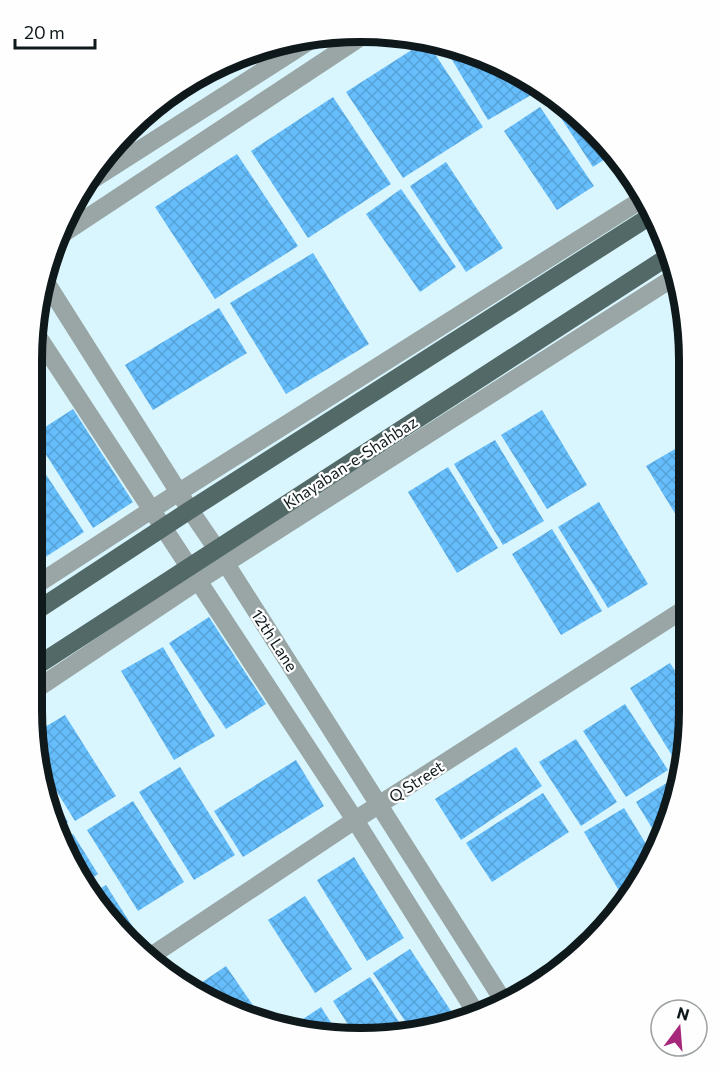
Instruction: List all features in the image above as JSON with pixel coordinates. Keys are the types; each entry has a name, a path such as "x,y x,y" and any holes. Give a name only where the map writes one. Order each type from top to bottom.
{"main road":[{"path":"42,607 190,510 646,220"},
{"name":"Khayaban-e-Shahbaz","path":"42,663 221,556 663,260"}],"street":[{"path":"71,228 353,42"},
{"path":"104,172 299,48"},
{"path":"42,581 637,203"},
{"path":"221,556 669,281"},
{"name":"12th Lane","path":"50,289 500,996"},
{"name":"12th Lane","path":"43,344 355,820 473,1007"},
{"path":"42,685 193,574"},
{"name":"Q Street","path":"155,953 355,820 679,612"}],"building":[{"path":"416,47 433,50 483,127 403,178 346,92"},
{"path":"449,55 482,66 533,94 488,120"},
{"path":"333,97 391,184 308,238 251,151"},
{"path":"540,107 594,186 557,210 504,131"},
{"path":"165,109 167,112 145,126"},
{"path":"555,109 586,135 606,158 593,167"},
{"path":"237,154 298,246 215,299 155,207"},
{"path":"446,162 503,248 466,272 410,186"},
{"path":"401,189 456,267 420,292 366,214"},
{"path":"313,253 369,344 286,394 230,303"},
{"path":"219,308 247,353 153,410 125,365"},
{"path":"73,409 133,502 93,528 42,448 42,429"},
{"path":"542,410 587,485 547,509 501,435"},
{"path":"495,440 544,521 503,545 454,464"},
{"path":"679,447 679,520 646,466"},
{"path":"448,467 498,548 457,573 408,492"},
{"path":"42,469 84,532 44,558 42,555"},
{"path":"599,502 648,584 608,608 558,527"},
{"path":"552,529 602,611 561,635 512,554"},
{"path":"209,617 266,704 226,729 169,643"},
{"path":"163,647 215,736 174,760 121,671"},
{"path":"670,663 679,677 675,756 673,757 630,688"},
{"path":"625,704 668,770 626,797 583,731"},
{"path":"65,715 116,796 75,821 50,781 43,728"},
{"path":"576,739 617,802 581,826 539,762"},
{"path":"516,747 542,786 461,840 435,799"},
{"path":"296,760 324,806 243,857 214,811"},
{"path":"180,767 235,855 194,880 139,792"},
{"path":"671,780 654,832 636,802"},
{"path":"543,793 569,832 492,882 466,843"},
{"path":"133,801 184,882 138,911 87,830"},
{"path":"56,803 68,822 64,825"},
{"path":"624,808 648,847 620,893 584,832"},
{"path":"73,834 98,874 91,879 85,869 69,837"},
{"path":"354,857 404,938 367,961 317,880"},
{"path":"106,885 136,932 133,933 121,920 98,889"},
{"path":"305,896 352,969 315,993 268,920"},
{"path":"410,949 453,1014 407,1024 373,973"},
{"path":"226,966 256,1010 239,1004 199,984"},
{"path":"370,977 401,1025 350,1027 333,1001"},
{"path":"321,1007 334,1026 319,1025 298,1022"}]}
